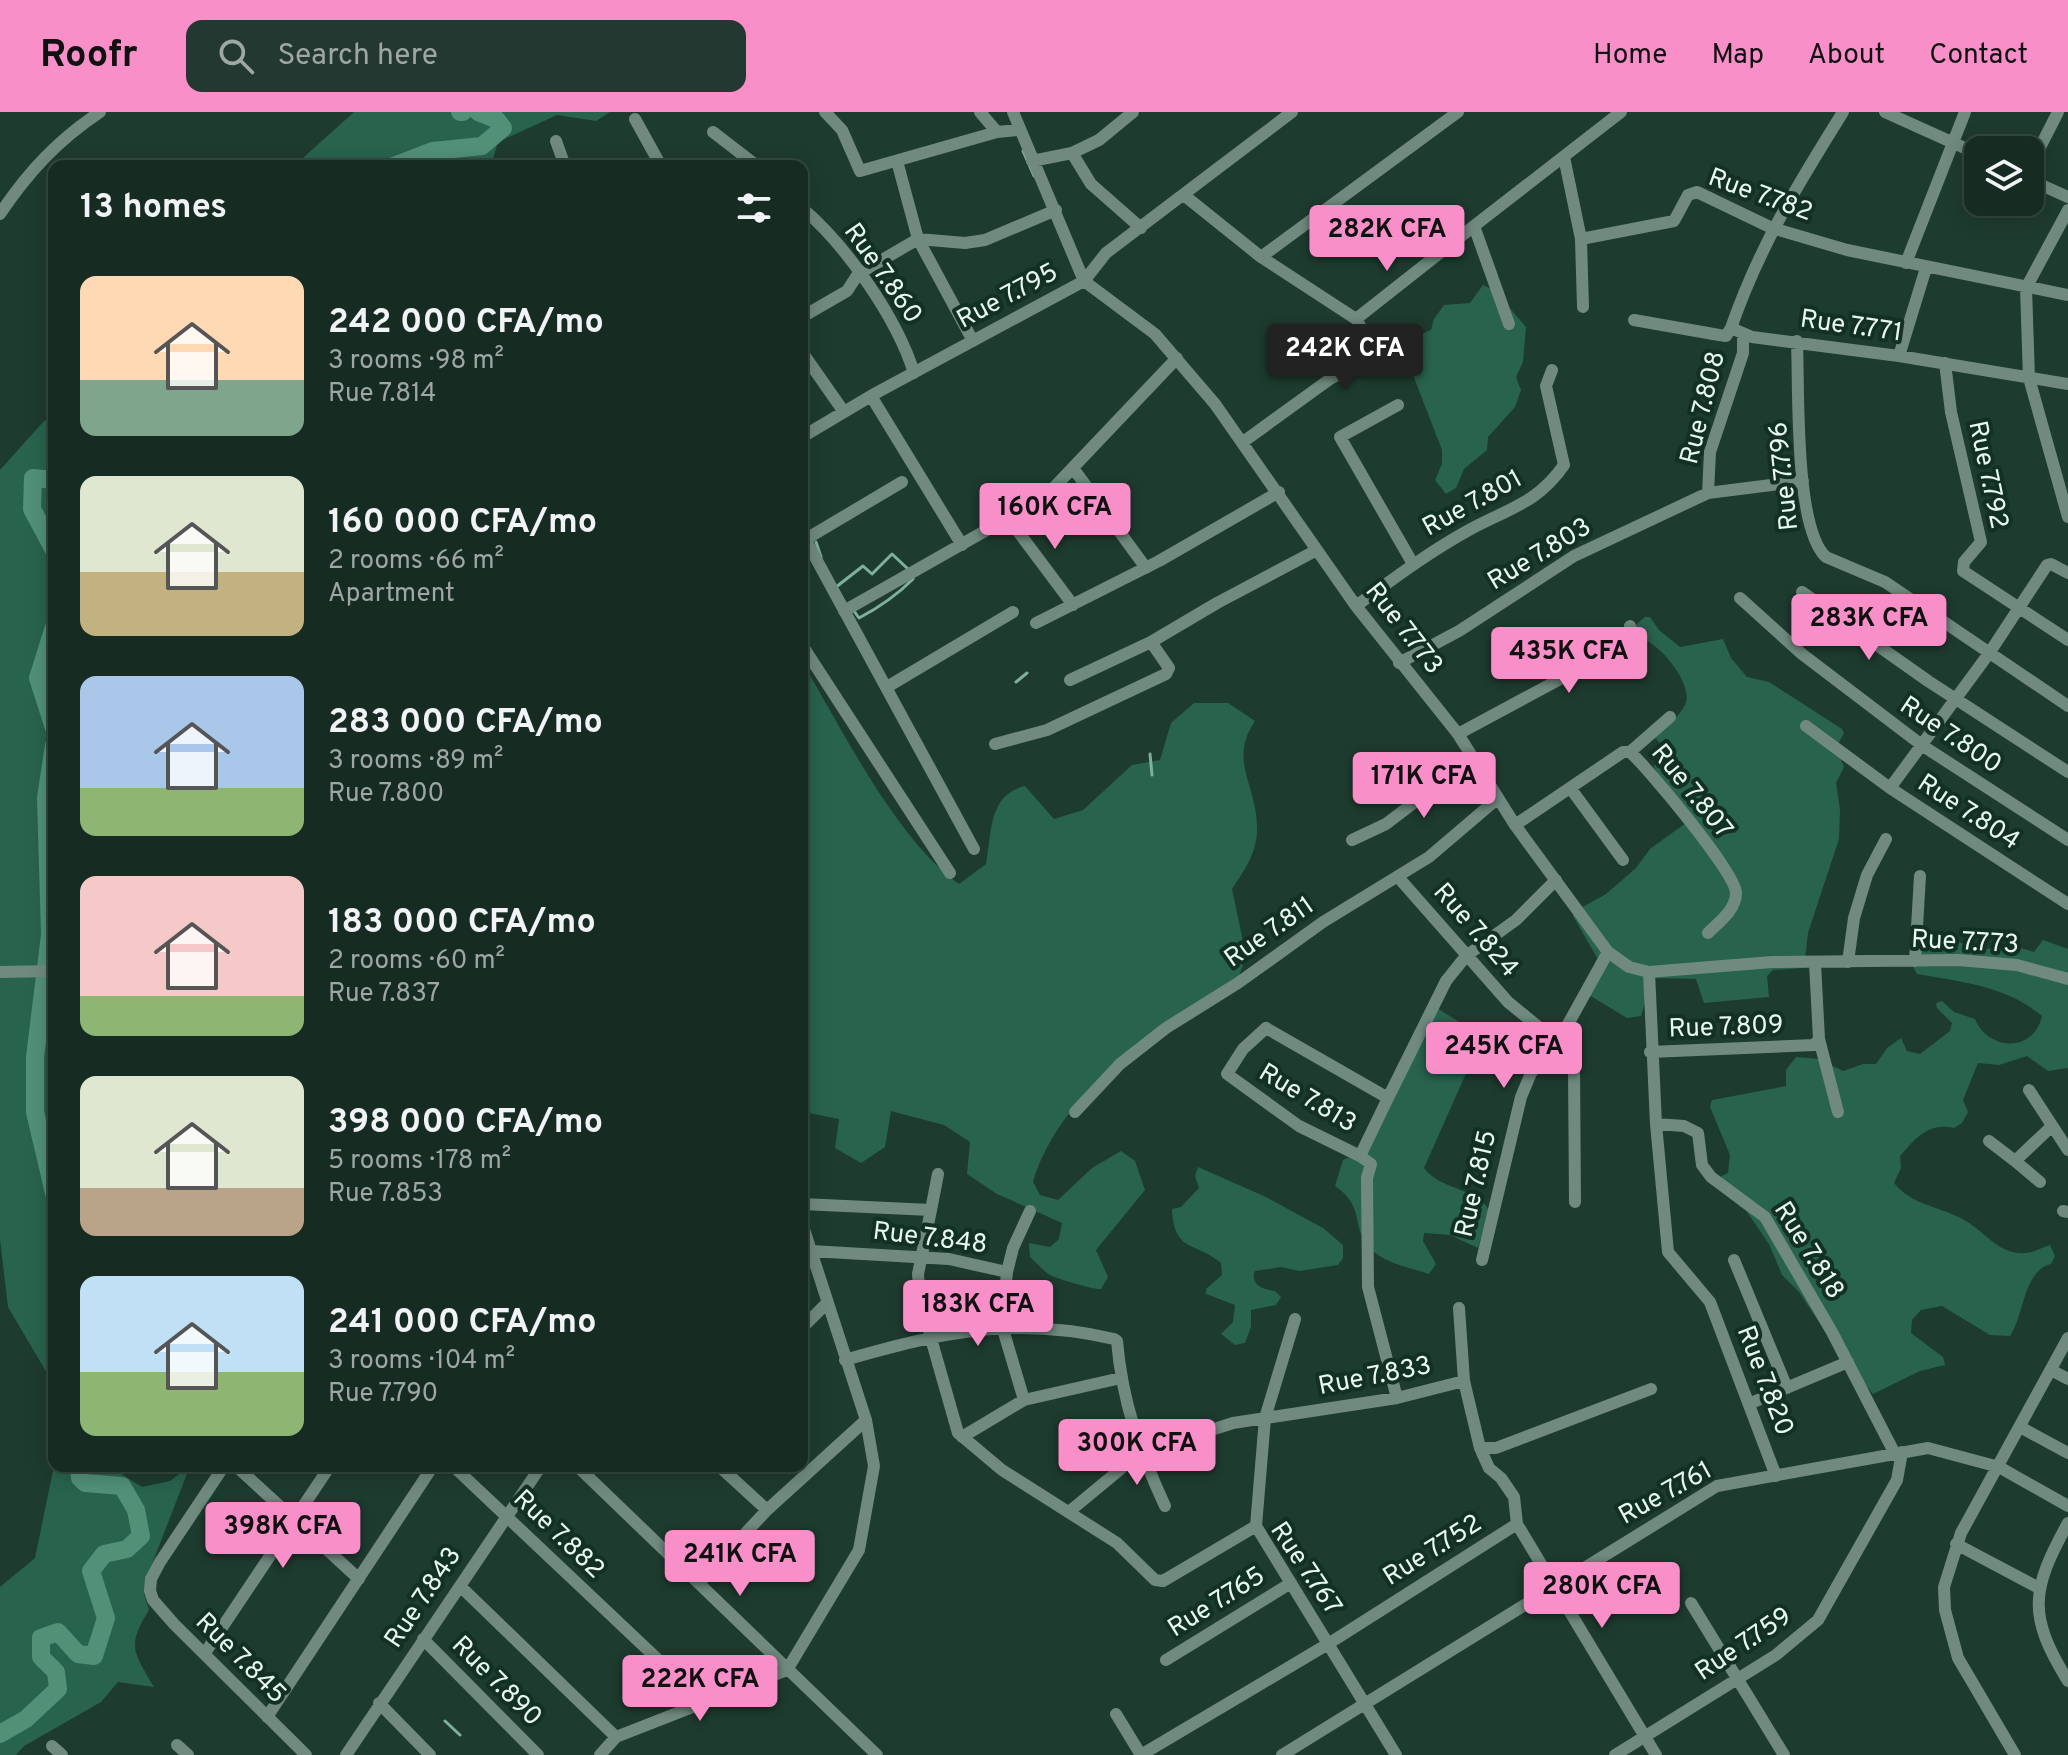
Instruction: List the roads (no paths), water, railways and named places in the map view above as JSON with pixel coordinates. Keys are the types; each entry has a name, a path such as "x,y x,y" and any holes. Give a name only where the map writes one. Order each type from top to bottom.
{"street":[{"path":"0,214 27,174 51,150 100,112"},
{"path":"825,112 842,130 856,169 897,161 997,132 1019,130"},
{"path":"980,112 997,132"},
{"path":"1013,112 1084,281"},
{"path":"1032,161 1072,153 1099,140 1133,112"},
{"name":"Rue 7.795","path":"808,433 1084,281 1106,253 1292,112"},
{"path":"1261,257 1458,112"},
{"path":"1356,319 1621,112"},
{"name":"Rue 7.808","path":"1803,481 1708,493 1710,452 1743,353 1737,332 1750,274 1772,228 1843,112"},
{"path":"1887,112 1964,147"},
{"path":"1906,263 1965,112"},
{"path":"2044,140 2058,112"},
{"path":"635,119 658,160"},
{"path":"713,132 749,160"},
{"path":"556,141 563,160"},
{"path":"1072,153 1091,184 1141,228"},
{"path":"1564,157 1581,239 1583,307"},
{"path":"897,161 918,239 973,341"},
{"path":"2044,186 2068,197"},
{"name":"Rue 7.782","path":"1581,239 1674,221 1691,191 1772,228 1926,268 2068,295"},
{"path":"1185,196 1261,257 1356,319 1372,346 1370,358 1330,379 1243,442"},
{"path":"808,314 847,291 858,274 918,239 965,243 985,240 1056,210"},
{"path":"2068,210 2026,288 2029,378 2068,517"},
{"name":"Rue 7.860","path":"808,214 829,234 902,340 914,373"},
{"path":"1474,226 1509,324"},
{"path":"1899,356 1926,268"},
{"name":"Rue 7.773","path":"1084,281 1145,326 1177,358 1243,442 1356,606 1458,734 1497,799 1608,952 1629,967 1649,972 1772,962 1915,961 2017,965 2068,979"},
{"name":"Rue 7.771","path":"1634,320 1726,336 1737,332 2068,384"},
{"name":"Rue 7.796","path":"1797,341 1803,481 1809,533 1818,550 1826,557 1885,582 2068,706"},
{"path":"844,611 1045,497 1177,358"},
{"path":"808,361 844,412"},
{"name":"Rue 7.792","path":"1945,363 1951,412 1981,542 1964,562 1963,571 2019,608"},
{"name":"Rue 7.801","path":"1356,606 1413,564 1472,528 1509,513 1538,495 1559,472 1564,465 1546,386 1552,370"},
{"path":"871,396 962,545"},
{"path":"1398,405 1340,437 1413,564"},
{"path":"1073,468 1146,568"},
{"path":"808,534 902,482"},
{"path":"1036,623 1146,568 1279,492"},
{"name":"Rue 7.803","path":"1399,663 1459,631 1574,556 1708,493"},
{"path":"1008,518 1073,605"},
{"path":"808,544 974,849"},
{"path":"1070,680 1151,642 1317,550"},
{"name":"Rue 7.804","path":"2068,573 2047,565 1957,699 1890,788 2068,904"},
{"path":"1802,592 2068,772"},
{"name":"Rue 7.800","path":"1740,598 1802,654 1923,746 2068,840"},
{"path":"2019,608 2068,640"},
{"path":"887,687 1013,612"},
{"path":"1458,734 1614,650 1632,635 1630,626"},
{"path":"995,744 1047,730 1166,674 1169,668 1151,642"},
{"path":"808,654 950,873"},
{"path":"1630,752 1670,717"},
{"path":"1806,726 1890,788"},
{"name":"Rue 7.807","path":"1515,825 1623,752 1630,752 1733,880 1736,892 1733,905 1708,933"},
{"path":"1352,840 1386,824 1471,759"},
{"path":"1571,789 1623,860"},
{"name":"Rue 7.811","path":"1075,1112 1120,1064 1166,1028 1323,922 1441,848 1497,799"},
{"path":"1848,962 1854,918 1867,875 1886,839"},
{"path":"1915,961 1920,876"},
{"name":"Rue 7.824","path":"1398,877 1508,1002 1557,1044"},
{"name":"Rue 7.813","path":"1388,1098 1266,1028 1243,1049 1227,1074 1299,1126 1360,1156 1446,981 1466,956 1516,920 1556,880"},
{"name":"Rue 7.815","path":"1482,1260 1521,1097 1531,1073 1557,1044 1608,952"},
{"name":"Rue 7.809","path":"1650,1052 1807,1047 1819,1039 1815,963"},
{"path":"0,972 48,971"},
{"path":"1649,972 1650,1052 1656,1124"},
{"path":"1819,1039 1838,1112"},
{"path":"1557,1044 1568,1051 1574,1067 1575,1202"},
{"path":"2029,1090 2068,1150"},
{"name":"Rue 7.820","path":"1656,1124 1668,1252 1710,1302 1751,1403 1776,1476"},
{"name":"Rue 7.818","path":"1656,1124 1684,1126 1698,1133 1706,1171 1718,1185 1758,1208 1765,1217 1898,1453"},
{"path":"2015,1161 2052,1126"},
{"path":"1989,1141 2040,1182"},
{"path":"1360,1156 1371,1164 1367,1178 1368,1287 1397,1398"},
{"name":"Rue 7.767","path":"938,1174 920,1256 920,1300 950,1414 962,1437 1002,1470 1117,1543 1155,1580 1163,1581 1256,1526 1396,1755"},
{"path":"808,1204 931,1210"},
{"path":"1007,1272 1013,1248 1030,1211"},
{"path":"600,1755 616,1737 787,1670 859,1550 874,1466 866,1420 808,1242"},
{"name":"Rue 7.848","path":"811,1251 920,1256 1007,1272 1002,1326 1024,1400"},
{"path":"1734,1260 1787,1388"},
{"path":"808,1322 827,1303"},
{"path":"1459,1308 1464,1381"},
{"path":"1256,1526 1265,1418 1295,1319"},
{"path":"845,1360 928,1336 1002,1326 1063,1327 1115,1340 1140,1453 1165,1506"},
{"path":"1997,1755 2012,1751 1958,1658 1950,1635 1944,1587 1956,1544 2068,1338"},
{"path":"1751,1403 1848,1362"},
{"path":"2051,1370 2068,1379"},
{"path":"962,1437 1024,1400 1121,1378"},
{"name":"Rue 7.833","path":"1070,1511 1140,1453 1233,1423 1397,1398 1464,1381 1480,1448 1489,1468 1514,1497 1517,1524"},
{"path":"1480,1448 1506,1445 1651,1389"},
{"path":"699,1583 767,1510 866,1420"},
{"path":"2020,1427 2068,1453"},
{"name":"Rue 7.761","path":"1282,1755 1717,1486 1898,1453 1944,1450 1999,1467 2068,1506"},
{"name":"Rue 7.759","path":"1615,1755 1776,1655 1823,1614 1897,1480 1898,1453"},
{"name":"Rue 7.845","path":"220,1472 151,1579 153,1600 306,1755"},
{"path":"242,1472 359,1579"},
{"path":"205,1653 326,1472"},
{"path":"267,1717 429,1472"},
{"name":"Rue 7.882","path":"459,1472 703,1702"},
{"name":"Rue 7.843","path":"346,1755 537,1472"},
{"path":"583,1472 877,1755"},
{"path":"726,1472 767,1510"},
{"path":"2067,1679 2048,1649 2040,1621 2039,1588 2068,1523"},
{"name":"Rue 7.752","path":"1141,1755 1328,1644 1517,1524 1656,1755"},
{"path":"1956,1544 2039,1588"},
{"name":"Rue 7.765","path":"1166,1660 1291,1583"},
{"path":"460,1586 616,1737"},
{"path":"1691,1603 1784,1755"},
{"name":"Rue 7.890","path":"423,1639 538,1755"},
{"path":"379,1703 430,1755"},
{"path":"1116,1714 1141,1755"},
{"path":"177,1745 188,1755"}],"waterway":[{"path":"410,160 433,151 482,146 503,128 496,119 478,112"},
{"path":"1023,151 1034,176"},
{"path":"48,479 33,478 32,509 48,539"},
{"path":"816,542 821,557"},
{"path":"836,587 863,566 872,574 892,554 908,569"},
{"path":"854,611 859,618 873,610 907,585 913,575"},
{"path":"48,646 38,678 48,709"},
{"path":"1016,682 1027,673"},
{"path":"1150,754 1152,775"},
{"path":"48,785 48,866"},
{"path":"48,951 35,1057 35,1112 48,1167"},
{"path":"0,1734 26,1719 58,1689 56,1672 41,1657 41,1638 58,1632 78,1654 94,1656 106,1618 91,1571 104,1554 127,1549 141,1536 136,1510 122,1486 85,1483 80,1472"},
{"path":"445,1721 460,1735"}]}
